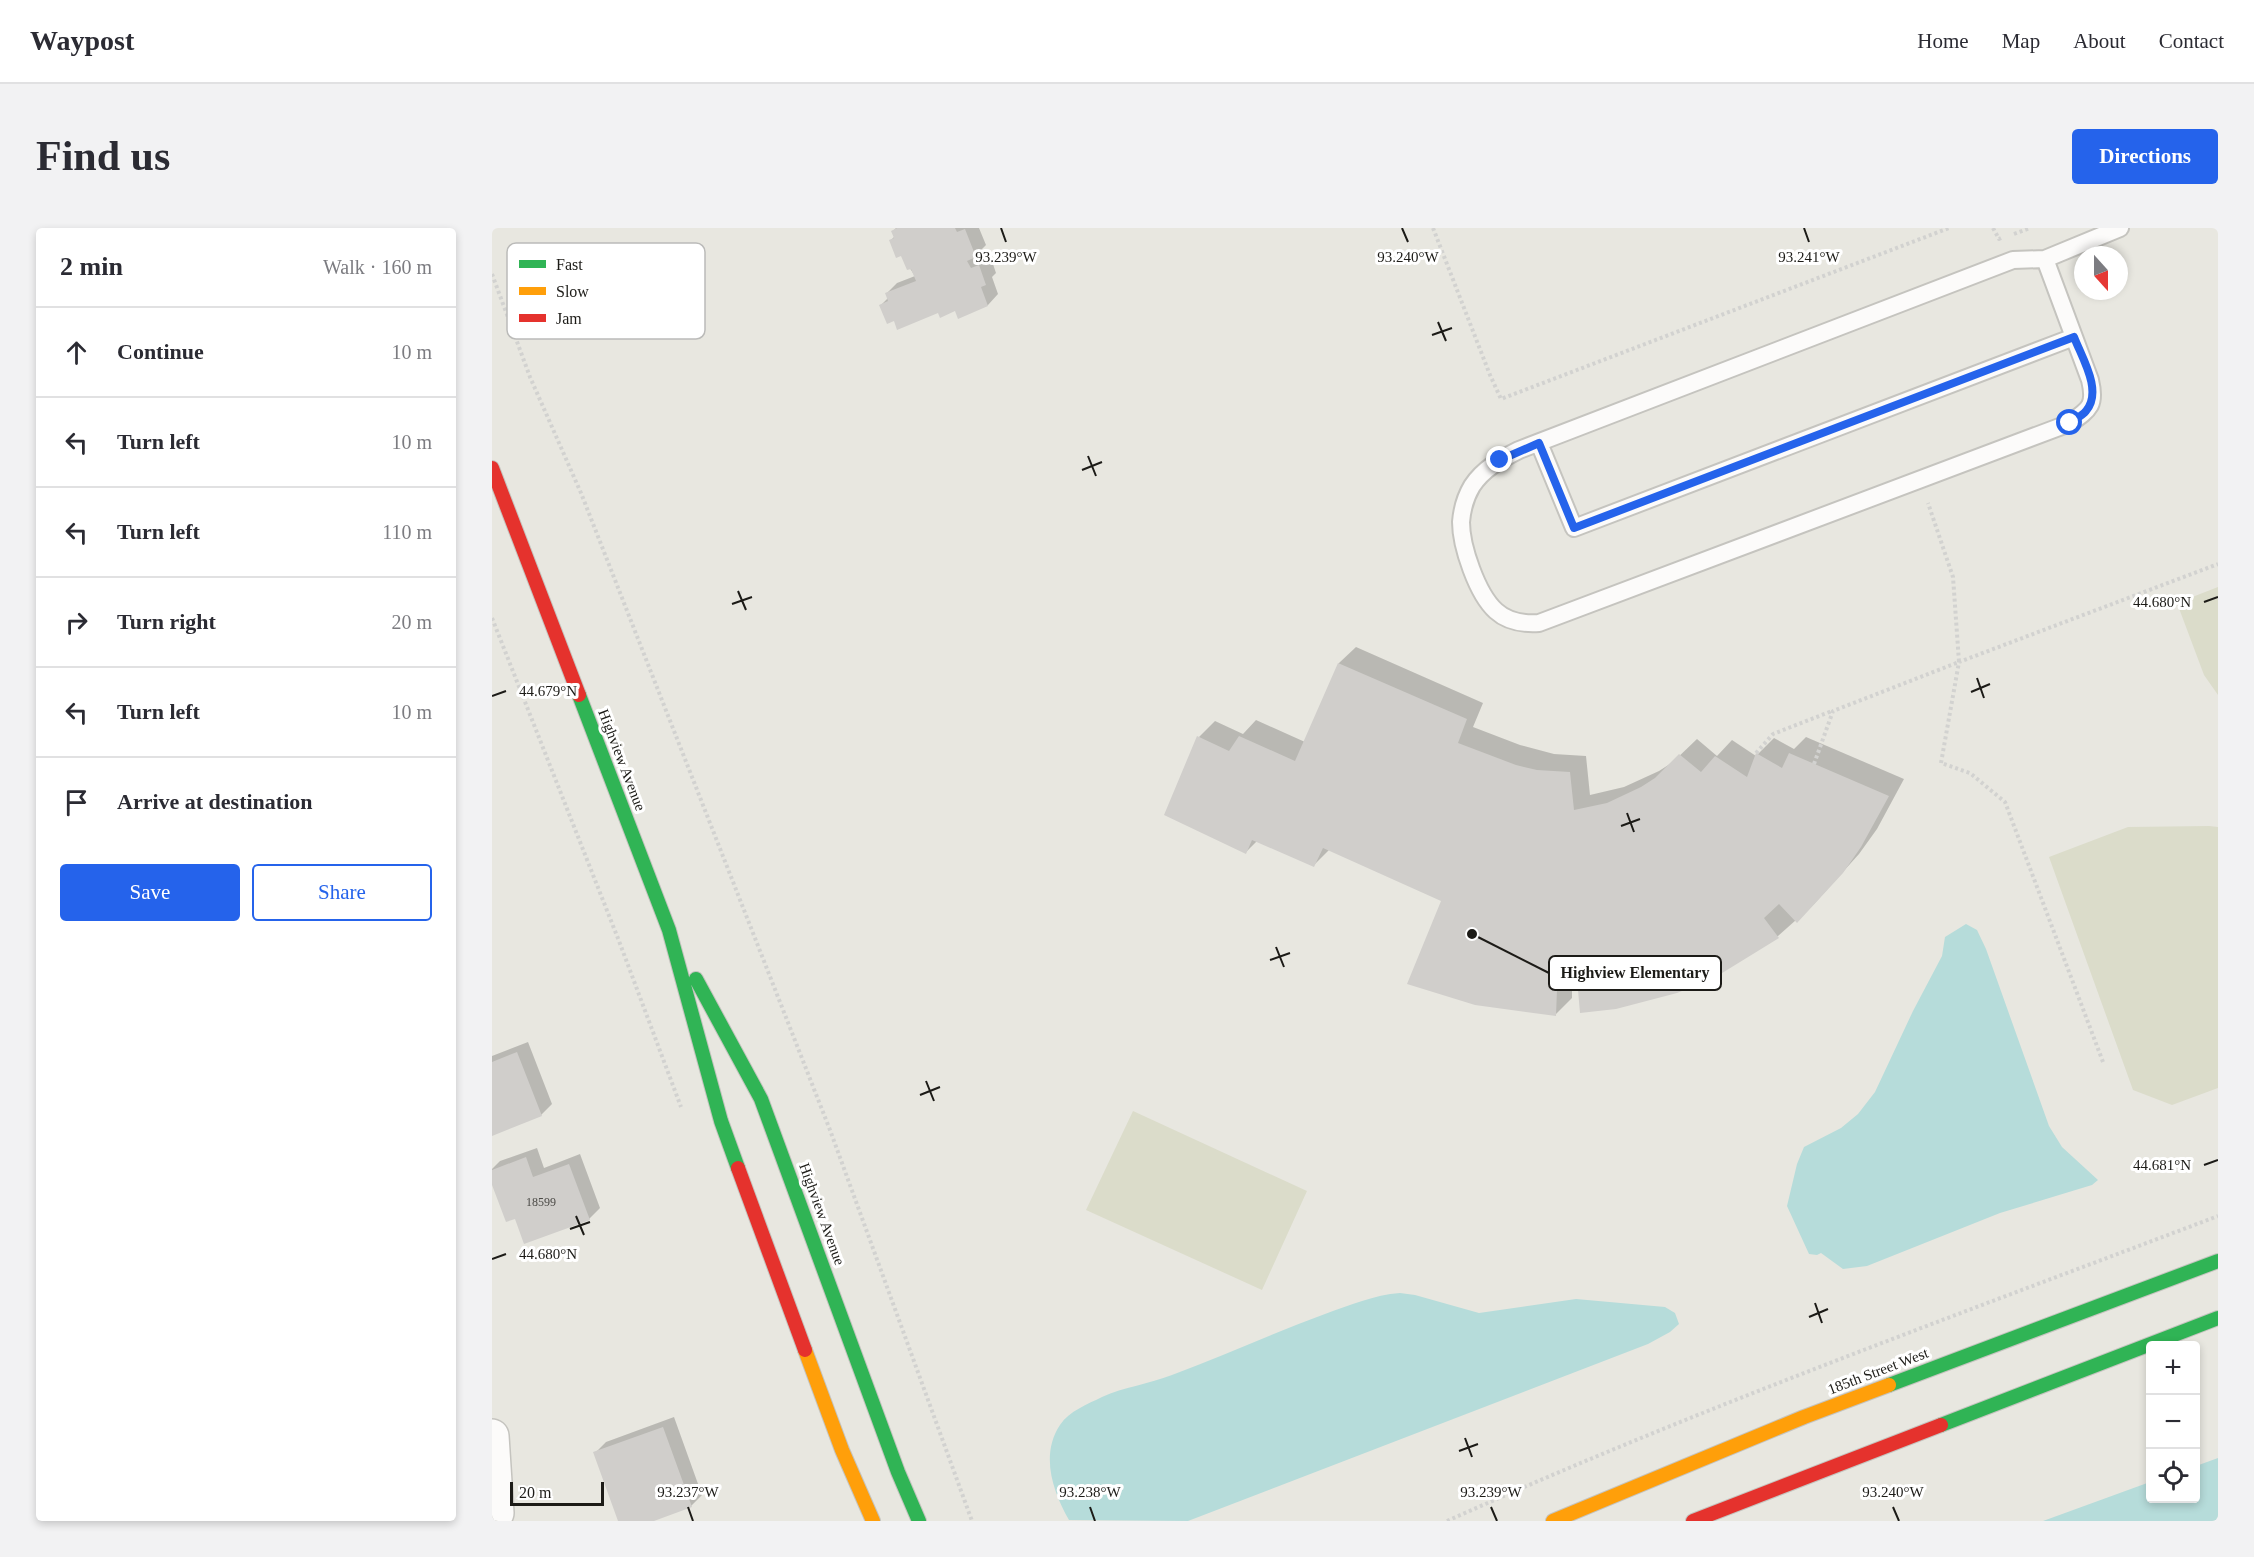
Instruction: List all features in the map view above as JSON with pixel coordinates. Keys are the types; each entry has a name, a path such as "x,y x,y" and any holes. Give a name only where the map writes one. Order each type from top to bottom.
{"street":[{"name":"Highview Avenue","path":"492,468 669,930 721,1121 842,1450 873,1521"},
{"name":"Highview Avenue","path":"669,930 761,1099 898,1472 919,1521"},
{"name":"185th Street West","path":"1553,1521 1812,1414 2218,1261"},
{"path":"1693,1521 2218,1318"},
{"path":"492,1436 497,1513"}],"lane":[{"path":"2044,258 2094,396 2086,411 2070,423 1560,617 1539,623 1522,624 1495,611 1484,595 1475,578 1463,543 1461,521 1464,504 1472,486 1500,460 2013,260 2044,258 2120,228"},
{"path":"1539,443 1574,528 2074,337"}],"path":[{"path":"1433,228 1501,399 1949,228"},
{"path":"492,274 507,314"},
{"path":"516,339 581,493 830,1130 972,1521"},
{"path":"1920,479 1953,577 1959,662 1941,763 1970,773 2005,802 2103,1062"},
{"path":"1756,753 1773,734 2218,564"},
{"path":"492,618 619,941 684,1115"},
{"path":"1814,764 1833,711"},
{"path":"1447,1521 1523,1487 1808,1372 2218,1216"}],"green space":[{"path":"2218,587 2218,695 2204,675 2177,603"},
{"path":"2128,827 2218,827 2218,1088 2172,1105 2133,1090 2049,857"},
{"path":"1133,1111 1307,1191 1262,1290 1086,1210"}],"water":[{"path":"1966,924 1977,930 1986,949 2049,1126 2062,1147 2098,1180 2092,1185 2000,1213 1867,1266 1843,1269 1821,1253 1809,1254 1787,1206 1797,1164 1804,1147 1841,1128 1858,1114 1875,1092 1942,956 1945,937"},
{"path":"1400,1293 1479,1313 1576,1299 1665,1307 1675,1313 1679,1324 1670,1332 1648,1344 1188,1521 1069,1520 1054,1486 1050,1461 1054,1437 1064,1420 1074,1412 1110,1394 1172,1375 1344,1307 1371,1298"},
{"path":"2218,1458 2218,1521 2043,1521 2146,1483 2146,1503 2200,1503 2200,1465"}],"building":[{"path":"897,228 955,228 957,232 965,229 976,257 967,261 971,268 979,265 986,285 981,287 988,306 958,319 955,311 940,318 938,313 897,330 894,321 887,324 879,305 888,301 885,293 916,281 911,269 907,270 901,256 896,258 889,240 894,238 891,231"},
{"path":"1338,663 1467,719 1458,743 1516,765 1537,770 1570,772 1574,810 1607,803 1641,787 1655,778 1679,754 1701,772 1715,756 1747,777 1756,753 1782,768 1789,753 1889,796 1861,847 1843,873 1797,923 1779,904 1764,918 1779,938 1714,978 1677,993 1616,1009 1580,1013 1578,990 1557,989 1556,1016 1475,1005 1407,984 1441,901 1323,848 1314,867 1252,840 1246,854 1164,815 1197,736 1229,751 1239,736 1295,761"},
{"path":"517,1052 542,1116 492,1136 492,1062"},
{"path":"526,1157 533,1177 569,1164 590,1220 524,1244 515,1219 506,1222 492,1185 492,1170"},
{"path":"663,1427 692,1507 654,1521 618,1521 593,1452"}],"traffic: fast":[{"path":"579,695 669,930 721,1121 738,1168"},
{"path":"696,979 761,1099 898,1472 919,1521"},
{"path":"1889,1385 2218,1261"},
{"path":"1941,1425 2218,1318"}],"traffic: slow":[{"path":"805,1350 842,1450 873,1521"},
{"path":"1553,1521 1804,1417 1889,1385"}],"traffic: jam":[{"path":"492,468 579,695"},
{"path":"738,1168 805,1350"},
{"path":"1693,1521 1941,1425"}],"place":[{"name":"Highview Elementary","path":"1472,934"}],"route":[{"path":"1500,460 1539,443 1574,528 2074,337 2094,396 2086,411 2070,423"}]}
